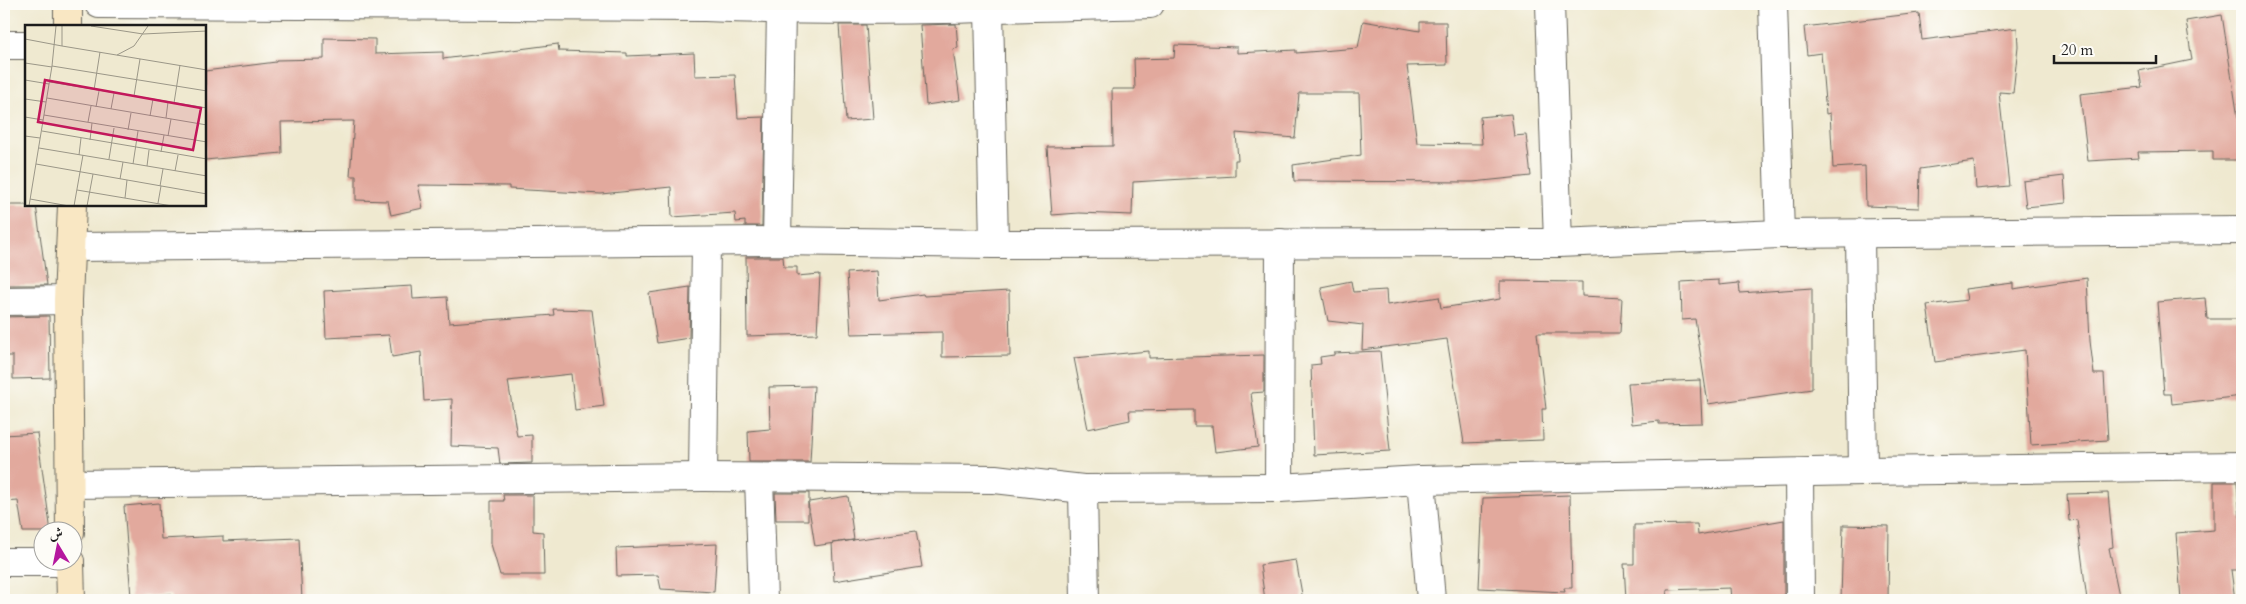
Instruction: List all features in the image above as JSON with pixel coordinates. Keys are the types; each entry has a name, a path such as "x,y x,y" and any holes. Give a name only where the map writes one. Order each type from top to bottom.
{"street":[{"path":"68,4 68,25"},
{"path":"99,4 705,5 781,10 989,9 1150,4"},
{"path":"1550,4 1558,243"},
{"path":"1773,4 1780,234"},
{"path":"989,9 994,244"},
{"path":"777,241 781,10"},
{"path":"4,45 25,45"},
{"path":"70,522 68,300 72,206"},
{"path":"71,247 777,241 994,244 1558,243 1780,234 2242,230"},
{"path":"1860,234 1863,471"},
{"path":"703,477 706,242"},
{"path":"1279,488 1280,243"},
{"path":"4,301 68,300"},
{"path":"70,484 703,477 995,479 1083,489 1279,488 1422,480 2242,466"},
{"path":"1799,473 1800,600"},
{"path":"759,478 763,600"},
{"path":"1422,480 1431,600"},
{"path":"1083,489 1085,600"},
{"path":"4,562 32,562"},
{"path":"70,572 71,600"}],"building":[{"path":"1919,13 1922,40 2017,28 2018,46 2013,93 1999,92 2009,186 1976,189 1974,161 1920,169 1919,208 1866,206 1865,166 1833,168 1830,113 1826,114 1821,53 1807,55 1804,27"},
{"path":"2222,15 2238,118 2242,118 2242,160 2213,160 2213,151 2138,152 2139,158 2088,161 2080,94 2142,87 2139,71 2192,60 2186,21"},
{"path":"1363,21 1420,31 1420,22 1446,22 1447,65 1407,66 1417,143 1482,144 1480,117 1511,114 1514,136 1526,135 1531,176 1473,182 1294,181 1293,165 1361,155 1359,93 1299,93 1295,138 1236,133 1238,160 1235,160 1235,176 1133,182 1132,215 1079,213 1052,215 1047,147 1113,146 1112,89 1135,89 1134,59 1174,58 1175,45 1237,47 1237,53 1296,50 1296,53 1358,48"},
{"path":"956,24 958,48 953,49 960,100 926,105 920,25"},
{"path":"839,25 866,25 873,119 846,121"},
{"path":"324,38 375,39 375,54 443,52 443,59 558,44 559,51 627,53 627,56 694,53 695,76 735,75 738,118 764,117 762,226 745,226 745,221 736,222 735,213 672,217 671,187 601,194 509,189 509,186 418,185 423,208 391,215 388,201 356,200 356,176 350,176 354,121 281,122 282,153 206,160 206,71 276,62 276,60 324,59"},
{"path":"2064,176 2066,203 2026,207 2023,181"},
{"path":"4,205 36,206 47,285 4,285"},
{"path":"746,257 783,257 784,267 797,267 797,276 820,274 817,334 747,336"},
{"path":"877,271 879,300 923,294 924,296 1009,291 1010,356 942,357 942,332 851,334 847,273"},
{"path":"2087,278 2090,341 2094,374 2104,374 2108,440 2031,445 2025,350 1935,362 1927,305 1967,300 1965,289 2013,283 2013,289"},
{"path":"1719,280 1719,285 1739,283 1740,293 1812,288 1812,389 1708,404 1695,319 1682,320 1681,282"},
{"path":"1351,281 1353,292 1386,290 1387,305 1439,297 1441,308 1500,299 1500,281 1582,282 1582,296 1622,298 1620,333 1537,333 1546,409 1542,409 1543,440 1464,443 1447,339 1362,350 1363,325 1328,321 1321,287"},
{"path":"412,286 413,299 447,297 449,323 554,315 553,309 592,310 604,406 575,410 571,374 508,381 517,436 532,435 532,463 500,464 498,448 451,446 452,399 424,401 421,352 392,357 389,335 326,338 324,291"},
{"path":"690,287 689,338 657,343 649,293"},
{"path":"2205,298 2207,319 2242,319 2242,396 2172,404 2171,394 2164,394 2157,302"},
{"path":"49,316 50,378 13,379 13,356 4,356 4,317"},
{"path":"1149,351 1149,358 1264,355 1264,392 1251,393 1258,447 1215,452 1212,426 1194,426 1194,410 1129,411 1130,420 1088,429 1074,358"},
{"path":"1380,351 1390,451 1314,455 1311,365 1321,364 1320,357 1334,355 1334,353"},
{"path":"1700,380 1702,423 1659,424 1659,421 1632,424 1628,383"},
{"path":"814,386 810,462 749,462 748,431 770,429 769,387"},
{"path":"37,433 50,522 32,522 32,532 23,532 18,501 4,502 4,435"},
{"path":"2214,482 2237,482 2240,518 2242,518 2242,570 2231,570 2235,600 2181,600 2176,533 2214,530"},
{"path":"775,493 809,493 809,502 848,496 854,540 815,546 808,502 808,520 776,520"},
{"path":"2108,493 2113,547 2109,548 2120,600 2087,600 2077,520 2069,521 2067,494"},
{"path":"503,495 533,495 533,531 543,532 544,575 500,575 491,544 491,501 504,501"},
{"path":"1570,495 1572,588 1564,588 1565,592 1479,588 1483,498"},
{"path":"159,503 161,539 223,536 223,541 299,538 302,600 171,600 171,594 131,597 124,506"},
{"path":"1784,520 1784,600 1731,600 1730,588 1667,590 1668,600 1626,600 1624,564 1634,564 1634,525 1697,524 1698,535"},
{"path":"1843,525 1889,526 1888,600 1841,600"},
{"path":"916,531 922,567 834,581 832,543"},
{"path":"717,544 714,592 661,589 658,575 617,576 616,548"},
{"path":"1296,560 1303,600 1265,600 1260,565"}]}
